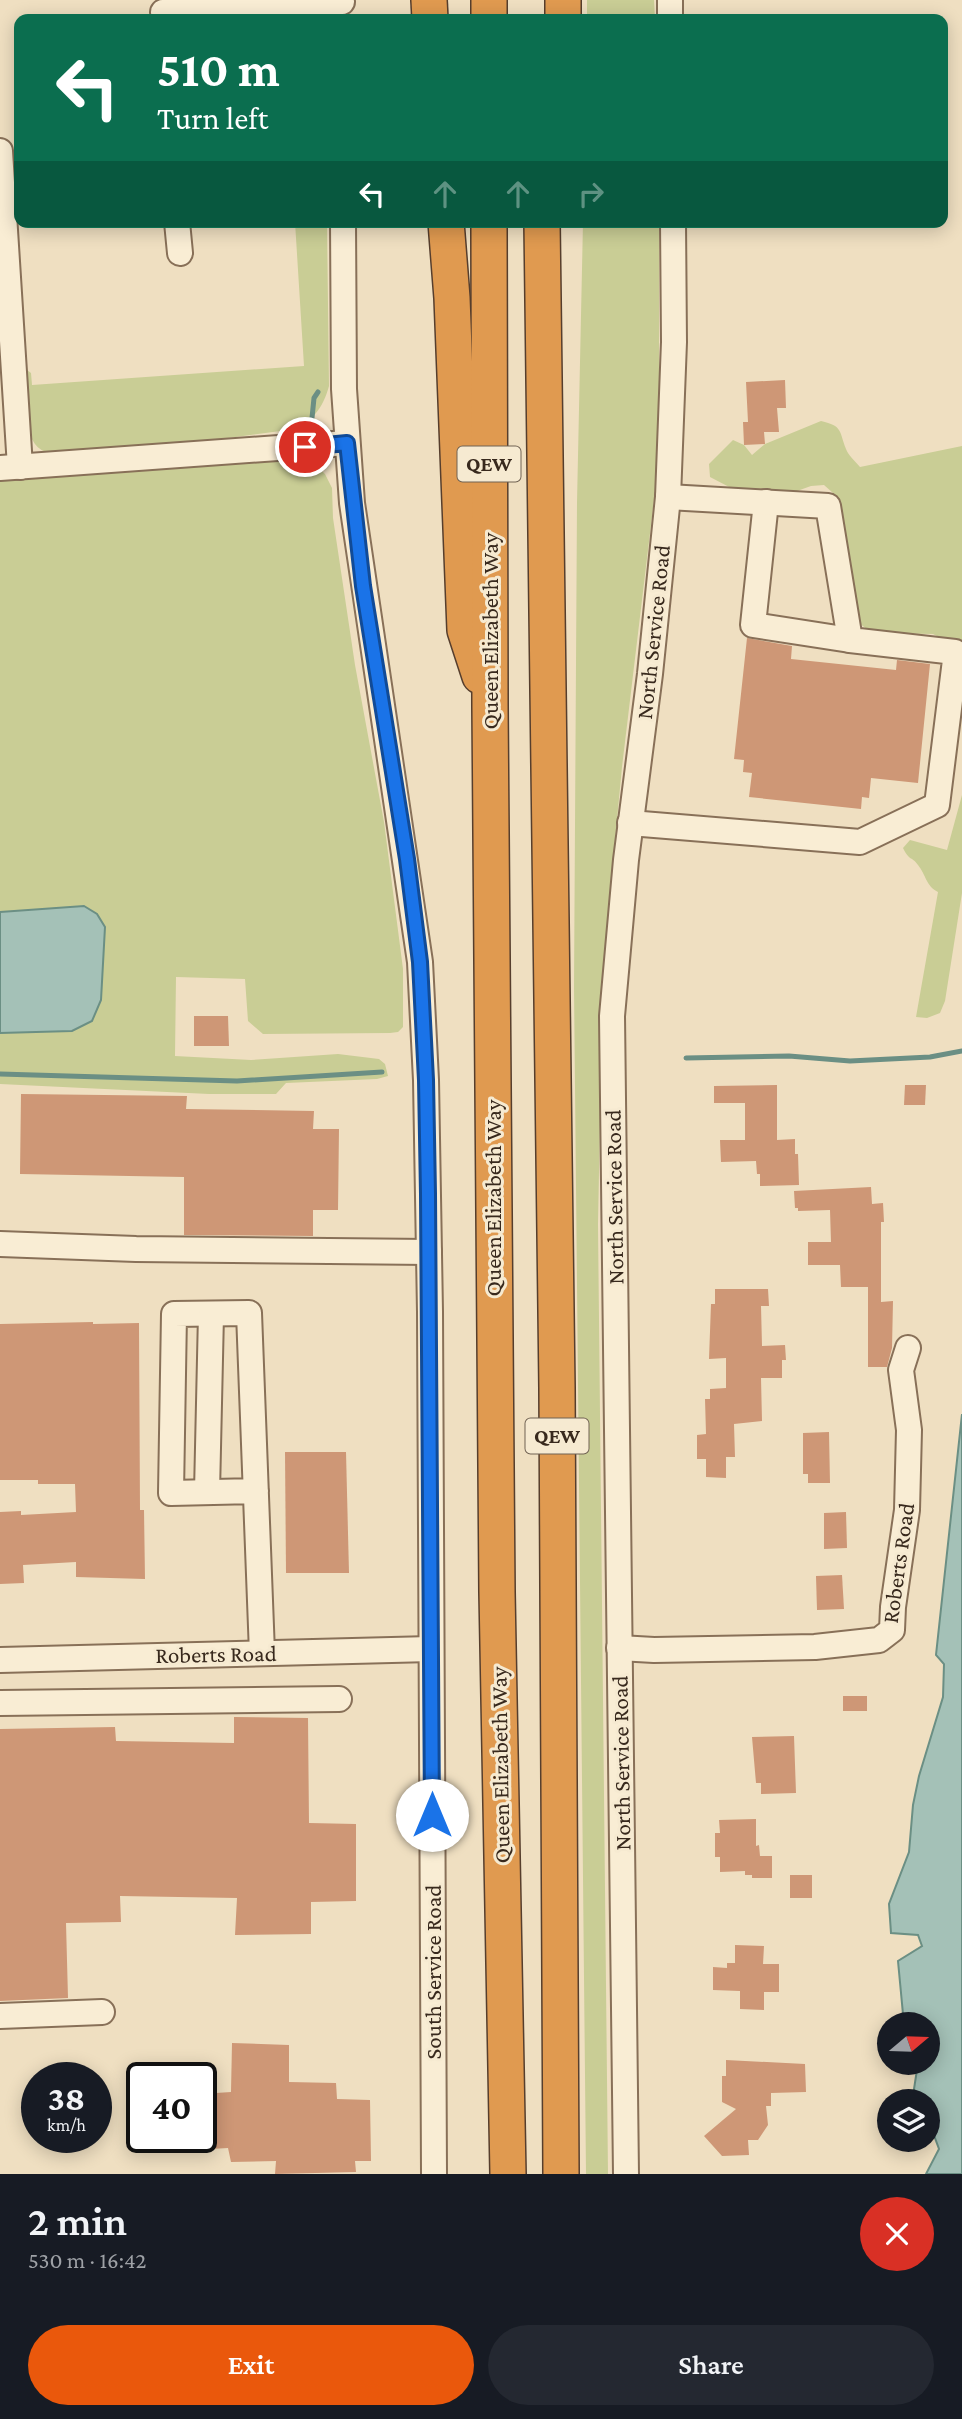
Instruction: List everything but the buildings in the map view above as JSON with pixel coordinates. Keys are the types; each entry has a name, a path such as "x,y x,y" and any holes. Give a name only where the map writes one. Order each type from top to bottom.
{"highway":[{"path":"446,228 465,630 490,706"},
{"name":"Queen Elizabeth Way","path":"489,228 496,1578 508,2174"},
{"name":"QEW","path":"542,228 557,1388 561,2174"},
{"path":"547,472 566,331 565,228"}],"street":[{"path":"162,10 342,7"},
{"path":"0,152 10,467 347,443"},
{"path":"178,228 180,253"},
{"name":"South Service Road","path":"343,228 347,443 363,586 407,859 420,962 426,1080 434,2174"},
{"name":"North Service Road","path":"626,2174 612,1016 630,823 650,674 668,497 674,342 673,228"},
{"path":"668,497 828,506 850,639"},
{"path":"630,823 860,842 937,805 955,652 753,625 766,502"},
{"path":"0,1244 136,1249 429,1252"},
{"path":"256,1491 171,1493 174,1314 249,1313 256,1491 262,1653"},
{"path":"207,1492 211,1314"},
{"name":"Roberts Road","path":"619,1648 654,1650 815,1647 879,1640 892,1630 907,1510 909,1430 901,1370 908,1348"},
{"name":"Roberts Road","path":"0,1660 431,1649"},
{"path":"0,1703 339,1699"},
{"path":"0,2015 102,2012"}],"green space":[{"path":"587,0 654,0 655,14 587,14"},
{"path":"295,228 327,228 329,386 320,408 304,424 288,430 191,443 46,452 32,440 26,418 24,373 27,370 31,373 32,385 304,366"},
{"path":"583,228 659,228 659,458 622,767 603,966 598,1224 608,2174 586,2174 574,988 577,503"},
{"path":"821,421 837,427 847,451 860,467 962,446 962,642 943,639 933,634 872,633 859,623 839,504 833,493 824,485 797,491 735,490 710,477 709,464 733,440 744,445 752,455 765,444"},
{"path":"300,458 312,462 325,474 332,488 333,518 355,665 384,822 403,969 403,1027 398,1032 390,1033 263,1034 248,1021 245,979 176,977 175,1056 251,1060 338,1054 379,1059 385,1064 388,1076 377,1079 286,1083 276,1094 209,1094 0,1084 0,1033 71,1031 19,911 0,912 0,477"},
{"path":"962,795 962,893 945,1001 940,1013 927,1018 916,1017 938,892 931,887 918,865 903,848 910,840 947,850"}],"water":[{"path":"84,906 97,914 105,927 101,1000 92,1021 72,1031 0,1033 0,912"},
{"path":"962,1414 962,2174 926,2174 937,2152 940,2152 940,2089 914,2089 916,2076 940,2076 940,2012 903,2012 898,1961 922,1946 918,1935 891,1933 889,1904 909,1852 913,1805 919,1776 943,1697 944,1664 936,1655"}],"waterway":[{"path":"312,418 314,398 318,392"},
{"path":"686,1058 789,1056 850,1061 930,1057 962,1051"},
{"path":"0,1074 237,1081 382,1072"}],"route":[{"path":"305,447 347,443 363,586 407,859 420,962 428,1194 432,1815"}]}
